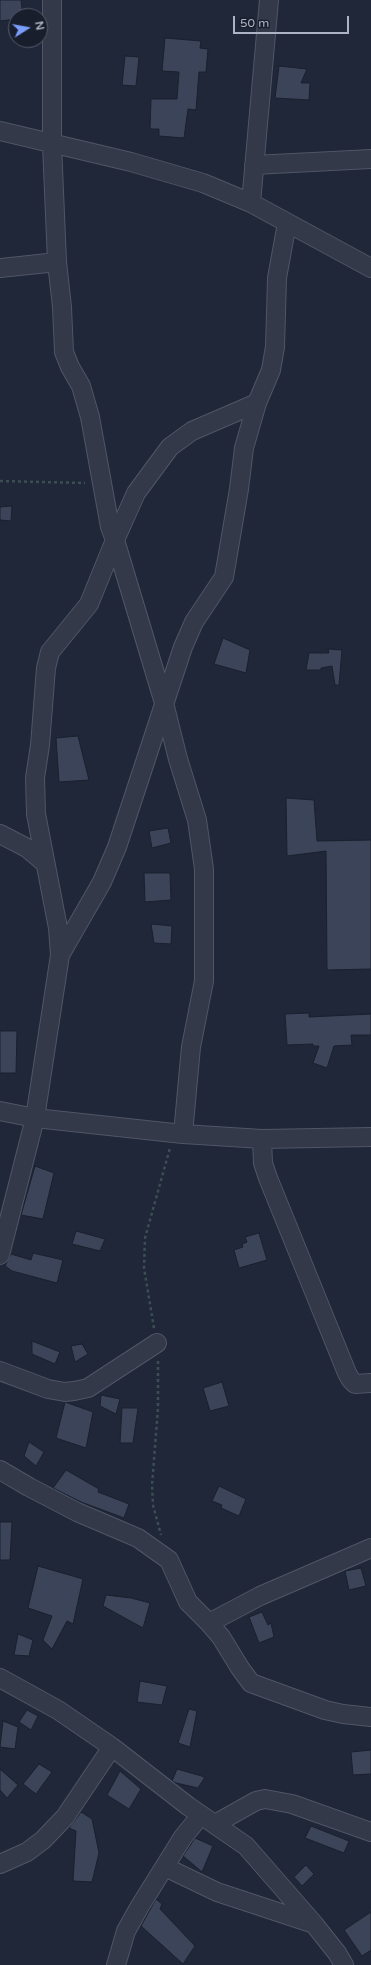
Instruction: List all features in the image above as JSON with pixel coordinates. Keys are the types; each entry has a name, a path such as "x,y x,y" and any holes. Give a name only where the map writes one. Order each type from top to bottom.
{"street":[{"path":"52,0 52,144 57,262 62,307 64,352 70,367 81,386 90,417 110,527 116,540 164,703 178,759 197,820 204,869 204,981 191,1047 178,1134"},
{"path":"251,203 268,0"},
{"path":"0,132 131,162 203,183 251,203 371,268"},
{"path":"254,165 371,160"},
{"path":"60,955 105,875 117,847 164,703 194,622 224,577 239,489 244,448 257,403 271,370 275,348 277,278 286,222"},
{"path":"0,268 57,262"},
{"path":"0,1255 35,1118 60,955 58,928 52,889 45,863 36,814 35,778 40,745 46,668 50,652 89,604 136,493 170,447 192,431 257,403"},
{"path":"0,834 27,848 45,863"},
{"path":"0,1111 35,1118 178,1134 262,1139 371,1137"},
{"path":"262,1139 263,1163 268,1178 347,1373 355,1384 371,1383"},
{"path":"0,1371 48,1389 66,1392 74,1391 88,1388 157,1343"},
{"path":"0,1470 77,1512 138,1538 169,1560 188,1602 209,1623 251,1683 325,1710 343,1714 371,1717"},
{"path":"209,1623 260,1596 371,1548"},
{"path":"0,1678 58,1710 112,1747 246,1846 338,1953 344,1965"},
{"path":"0,1864 27,1852 43,1840 64,1817 112,1747"},
{"path":"116,1965 126,1931 165,1867 184,1837 208,1819 265,1799 292,1804 371,1832"},
{"path":"165,1867 217,1892 314,1924"}],"path":[{"path":"0,481 101,483"},
{"path":"169,1560 153,1505 158,1386 157,1343 144,1268 145,1238 178,1134"}],"building":[{"path":"0,0 21,0 22,8 8,8 8,20 0,21"},
{"path":"165,38 201,41 200,48 208,49 206,72 199,72 196,110 188,109 184,138 159,136 159,129 150,129 151,99 177,99 179,72 162,71"},
{"path":"125,56 139,57 136,86 122,85"},
{"path":"279,66 307,69 301,83 310,83 309,100 275,98"},
{"path":"12,506 11,521 0,520 0,507"},
{"path":"223,638 250,650 246,673 214,664"},
{"path":"328,649 342,650 339,685 335,685 332,666 321,668 321,670 306,670 309,653 329,653"},
{"path":"78,736 89,780 59,782 56,738"},
{"path":"286,798 314,800 317,841 371,840 371,969 327,970 326,851 287,856"},
{"path":"168,828 171,843 152,848 149,831"},
{"path":"144,873 170,873 171,900 145,902"},
{"path":"151,924 172,926 171,944 154,943"},
{"path":"309,1013 309,1017 371,1014 371,1035 351,1035 352,1045 334,1046 327,1068 313,1063 319,1046 313,1046 313,1044 287,1045 285,1014"},
{"path":"0,1031 17,1031 16,1073 0,1073"},
{"path":"35,1166 54,1173 43,1219 21,1215"},
{"path":"76,1231 105,1239 100,1251 72,1244"},
{"path":"259,1233 267,1260 239,1268 234,1250 243,1247 242,1244 247,1242 245,1237"},
{"path":"33,1253 63,1260 57,1283 12,1271 5,1266 11,1254 31,1260"},
{"path":"32,1341 60,1352 55,1364 32,1354"},
{"path":"82,1344 88,1354 75,1362 71,1346"},
{"path":"222,1382 229,1406 210,1411 203,1388"},
{"path":"101,1395 120,1399 116,1414 100,1406"},
{"path":"65,1402 93,1412 86,1448 56,1438"},
{"path":"122,1408 138,1408 133,1443 120,1443"},
{"path":"29,1442 44,1452 36,1466 24,1456"},
{"path":"66,1470 99,1489 98,1492 129,1504 124,1518 81,1502 53,1488"},
{"path":"219,1486 246,1499 239,1516 221,1508 222,1505 212,1501"},
{"path":"0,1522 12,1522 10,1560 0,1560"},
{"path":"38,1566 83,1579 73,1624 67,1621 52,1649 43,1640 52,1616 28,1608"},
{"path":"361,1568 366,1586 349,1590 345,1571"},
{"path":"106,1595 131,1598 150,1603 143,1628 103,1606"},
{"path":"262,1612 268,1625 271,1623 274,1637 259,1643 249,1617"},
{"path":"18,1634 33,1640 29,1656 14,1655"},
{"path":"140,1681 167,1686 162,1705 137,1702"},
{"path":"189,1709 197,1711 190,1747 178,1743"},
{"path":"27,1710 38,1716 31,1730 19,1722"},
{"path":"3,1721 18,1727 15,1749 0,1747"},
{"path":"371,1750 371,1774 353,1775 351,1752"},
{"path":"39,1764 52,1772 36,1794 23,1784"},
{"path":"0,1769 18,1785 7,1798 0,1790"},
{"path":"177,1769 205,1777 198,1788 176,1783 172,1781"},
{"path":"120,1771 141,1789 129,1809 107,1795"},
{"path":"81,1812 92,1819 99,1853 92,1882 73,1881 76,1831 69,1828"},
{"path":"311,1826 349,1841 344,1853 305,1838"},
{"path":"195,1838 213,1846 202,1872 183,1856"},
{"path":"306,1865 314,1874 302,1886 294,1877"},
{"path":"156,1899 162,1904 160,1909 195,1946 183,1964 141,1926"},
{"path":"371,1912 371,1950 362,1956 344,1930"}]}
